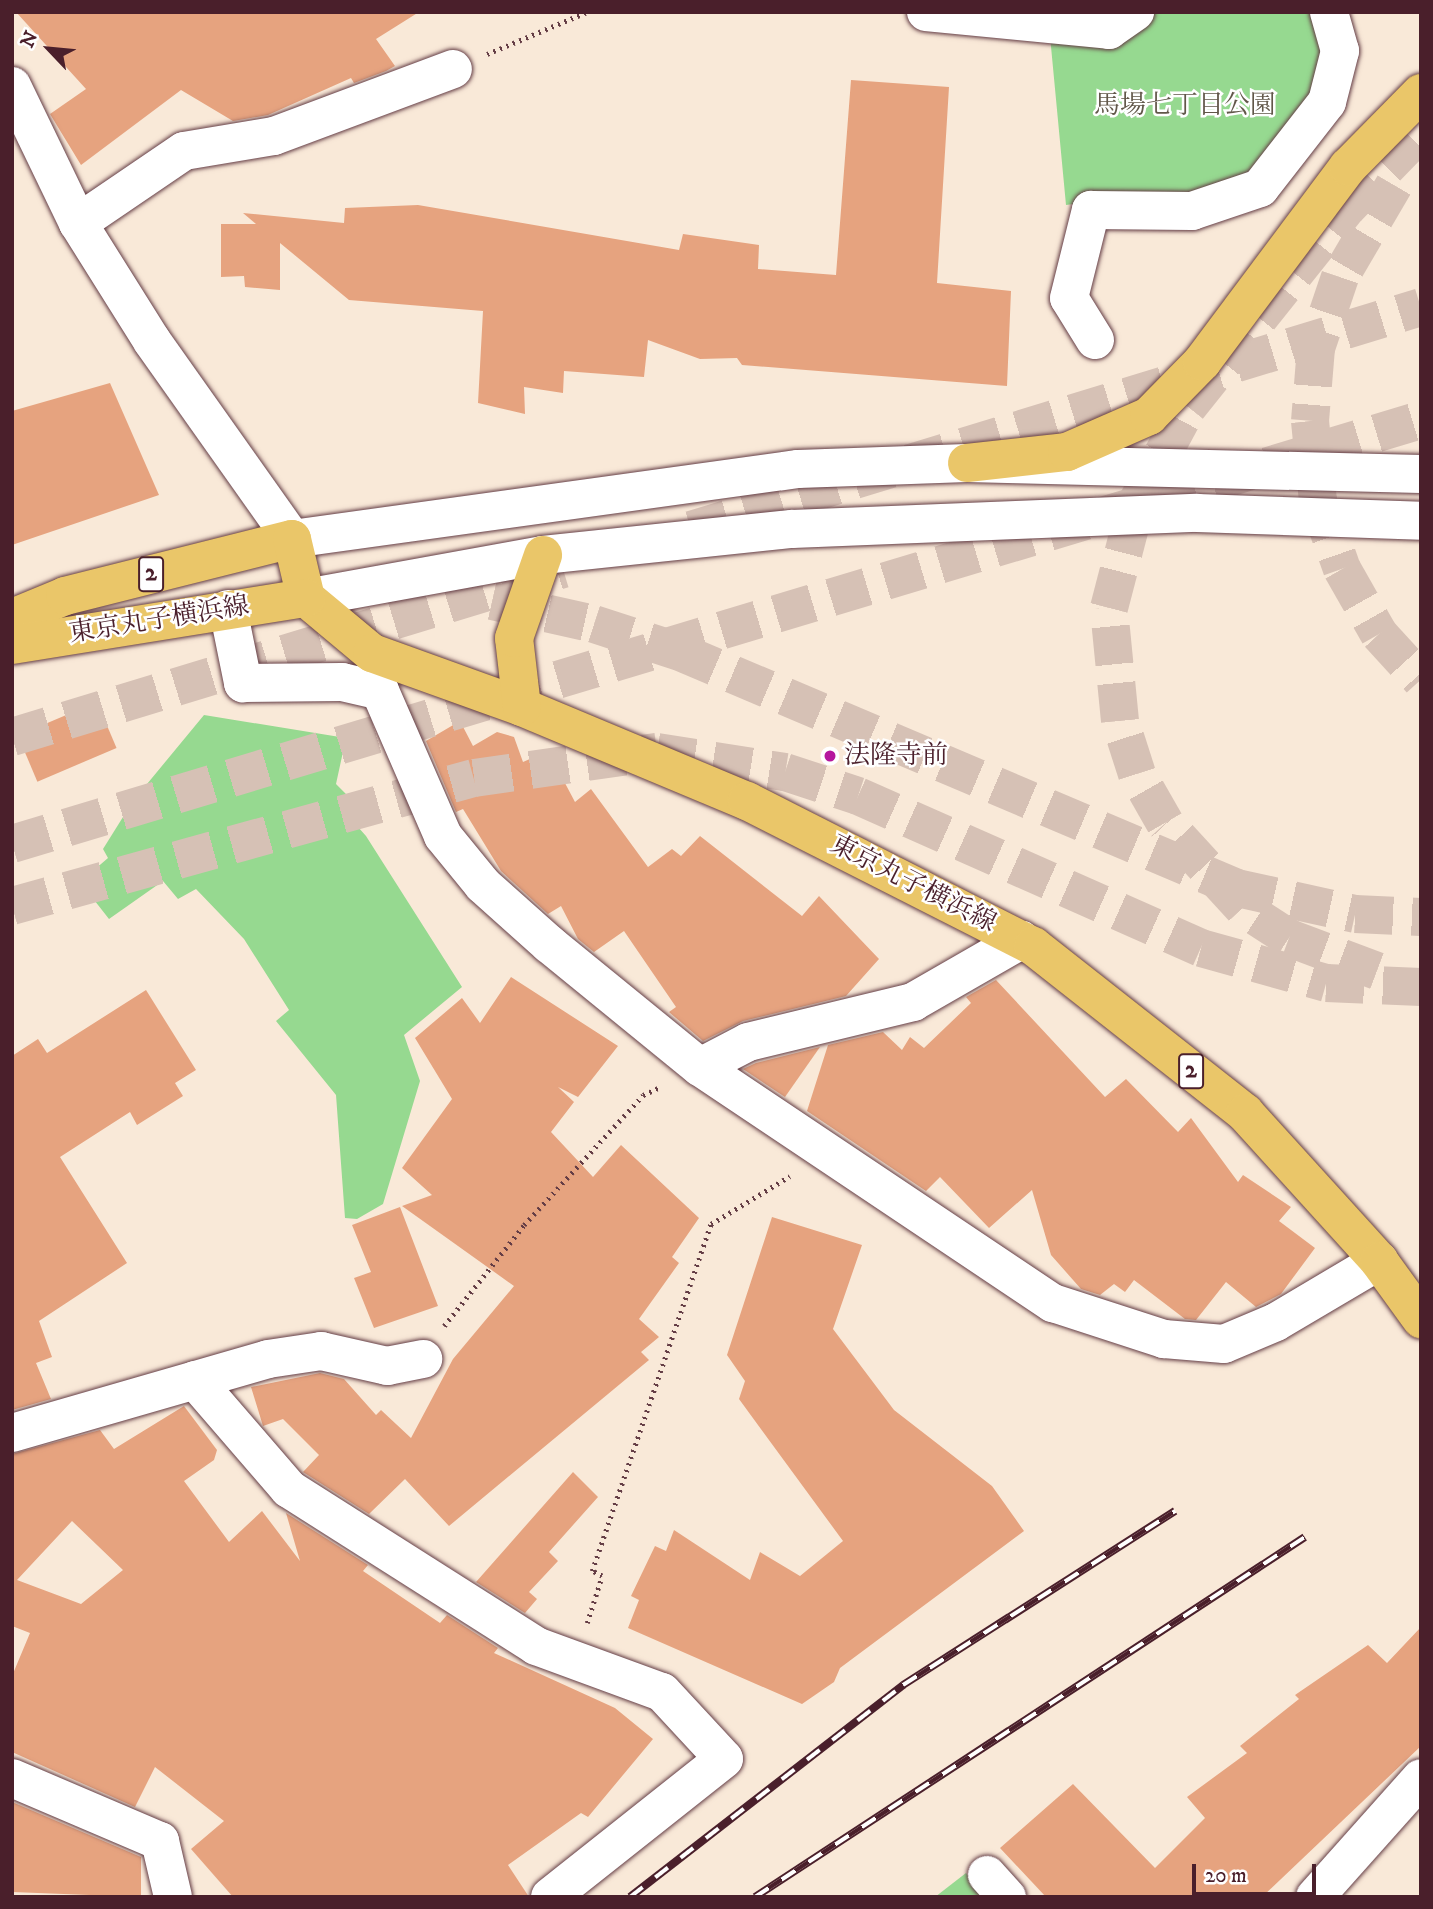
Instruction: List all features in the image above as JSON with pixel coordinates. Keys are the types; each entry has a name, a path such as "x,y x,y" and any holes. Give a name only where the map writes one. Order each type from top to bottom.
{"main road":[{"path":"967,463 1067,452 1149,415 1202,362 1348,167 1421,93"},
{"path":"292,539 306,598"},
{"name":"東京丸子横浜線","path":"12,618 65,596 292,539"},
{"path":"522,707 514,638 543,555"},
{"name":"東京丸子横浜線","path":"12,645 306,598 372,653 522,707 747,802 1021,940 1245,1113 1379,1261 1421,1319"}],"street":[{"path":"926,12 1109,30 1135,12"},
{"path":"1095,340 1069,298 1091,210 1192,211 1260,188 1327,102 1340,51 1329,12"},
{"path":"78,223 184,151 274,136 453,69"},
{"path":"12,86 78,223 152,341 292,539 798,469 967,463 1421,474"},
{"path":"306,598 543,555 956,520 1197,513 1421,521"},
{"path":"228,609 243,683 342,682 380,691 459,860 549,944 700,1067 1053,1303 1164,1339 1224,1343 1276,1322 1379,1261"},
{"path":"700,1067 748,1042 913,1002 1021,940"},
{"path":"12,1433 195,1380 321,1351 387,1366 423,1360"},
{"path":"195,1380 289,1489 410,1570 536,1646 662,1692 724,1759 550,1897"},
{"path":"1315,1897 1421,1778"},
{"path":"12,1779 160,1840 173,1897"}],"path":[{"path":"453,69 587,12"},
{"path":"423,1360 461,1299 643,1095 700,1067"},
{"path":"576,1661 602,1576 592,1571 710,1224 828,1153"}],"green space":[{"name":"馬場七丁目公園","path":"1155,12 1315,12 1326,53 1314,105 1260,169 1190,201 1123,197 1066,205 1050,36 1121,38"},
{"path":"204,715 346,738 336,784 349,797 341,808 366,836 462,987 404,1035 420,1081 383,1204 357,1219 345,1218 336,1095 276,1021 289,1010 244,939 196,889 178,899 163,881 109,919 80,882 108,858 103,849 133,801"},
{"path":"966,1873 986,1897 935,1897"}],"building":[{"path":"16,12 419,12 376,39 395,66 386,71 354,83 351,78 268,115 233,121 181,90 81,165 50,114 86,89"},
{"path":"851,80 949,87 937,283 1011,291 1007,386 742,365 737,358 700,359 648,340 644,377 564,371 563,393 524,387 525,414 478,403 483,311 349,300 280,243 280,290 245,287 244,276 221,277 221,224 256,224 243,213 344,223 345,208 418,205 679,250 683,234 759,245 758,269 836,275"},
{"path":"110,383 159,495 12,545 12,411"},
{"path":"97,702 117,748 37,782 18,736"},
{"path":"460,721 473,746 497,732 514,737 523,762 548,751 575,802 591,789 648,867 672,849 681,856 700,836 802,916 819,896 879,959 846,996 743,1021 703,1041 669,1012 676,1007 624,931 594,952 578,939 561,906 548,914 501,871 463,809 456,812 426,741"},
{"path":"511,977 618,1046 578,1097 558,1087 574,1102 551,1132 593,1177 621,1145 699,1218 672,1257 679,1263 639,1319 659,1337 641,1352 649,1360 449,1526 405,1479 369,1514 303,1472 319,1455 283,1419 263,1426 251,1387 320,1373 344,1379 376,1415 381,1410 411,1438 453,1359 514,1286 402,1206 432,1195 402,1168 452,1099 415,1038 462,998 480,1023"},
{"path":"996,980 1105,1097 1126,1079 1178,1132 1191,1118 1238,1182 1243,1175 1291,1207 1279,1221 1315,1248 1281,1294 1256,1307 1226,1282 1196,1320 1185,1319 1134,1280 1125,1292 1114,1284 1100,1295 1081,1289 1051,1255 1032,1190 989,1228 940,1177 926,1191 807,1111 828,1045 883,1032 902,1050 910,1037 924,1048 971,1003 966,997"},
{"path":"146,990 196,1070 175,1083 183,1096 137,1125 130,1112 60,1157 127,1263 39,1321 52,1357 36,1363 51,1399 12,1410 12,1056 38,1039 47,1053"},
{"path":"820,1047 785,1097 743,1069 756,1063"},
{"path":"400,1207 438,1306 374,1328 354,1278 371,1272 352,1225"},
{"path":"772,1217 862,1245 833,1329 894,1410 992,1486 1024,1531 840,1668 834,1682 802,1704 628,1628 639,1600 631,1596 655,1546 666,1551 674,1530 750,1580 760,1552 800,1576 843,1541 739,1399 745,1381 727,1355"},
{"path":"184,1406 217,1450 214,1460 184,1481 229,1542 262,1511 300,1561 286,1513 368,1565 363,1571 440,1623 447,1615 498,1648 494,1653 615,1708 653,1739 588,1817 581,1813 508,1865 529,1897 233,1897 191,1849 224,1821 155,1767 135,1807 12,1752 12,1676 30,1633 12,1626 12,1454 100,1430 114,1449","holes":["72,1521 123,1570 81,1604 17,1580"]},
{"path":"573,1472 598,1497 549,1552 558,1561 529,1592 537,1599 525,1613 476,1582"},
{"path":"1421,1627 1421,1746 1262,1897 1046,1897 1000,1848 1073,1784 1155,1868 1205,1818 1187,1797 1247,1753 1240,1746 1299,1699 1295,1695 1368,1645 1387,1663"},
{"path":"12,1802 141,1857 141,1897 12,1892"}],"tunnel":[{"path":"1377,971 1289,938 1243,908 1165,823 1137,774 1120,721 1109,608 1136,504 1188,407 1347,208 1421,132"},
{"path":"1394,185 1340,277 1316,348 1310,421 1318,501 1342,569 1379,634 1421,680"},
{"path":"691,530 1421,307"},
{"path":"12,844 1421,420"},
{"path":"12,737 563,569"},
{"path":"492,601 594,624 680,652 1237,888 1355,914 1421,917"},
{"path":"12,906 474,778 657,752 785,772 858,796 1201,948 1326,983 1421,987"}],"railway":[{"path":"630,1897 903,1685 1175,1511"},
{"path":"755,1897 1305,1537"}],"place":[{"name":"法隆寺前","path":"830,756"}]}
